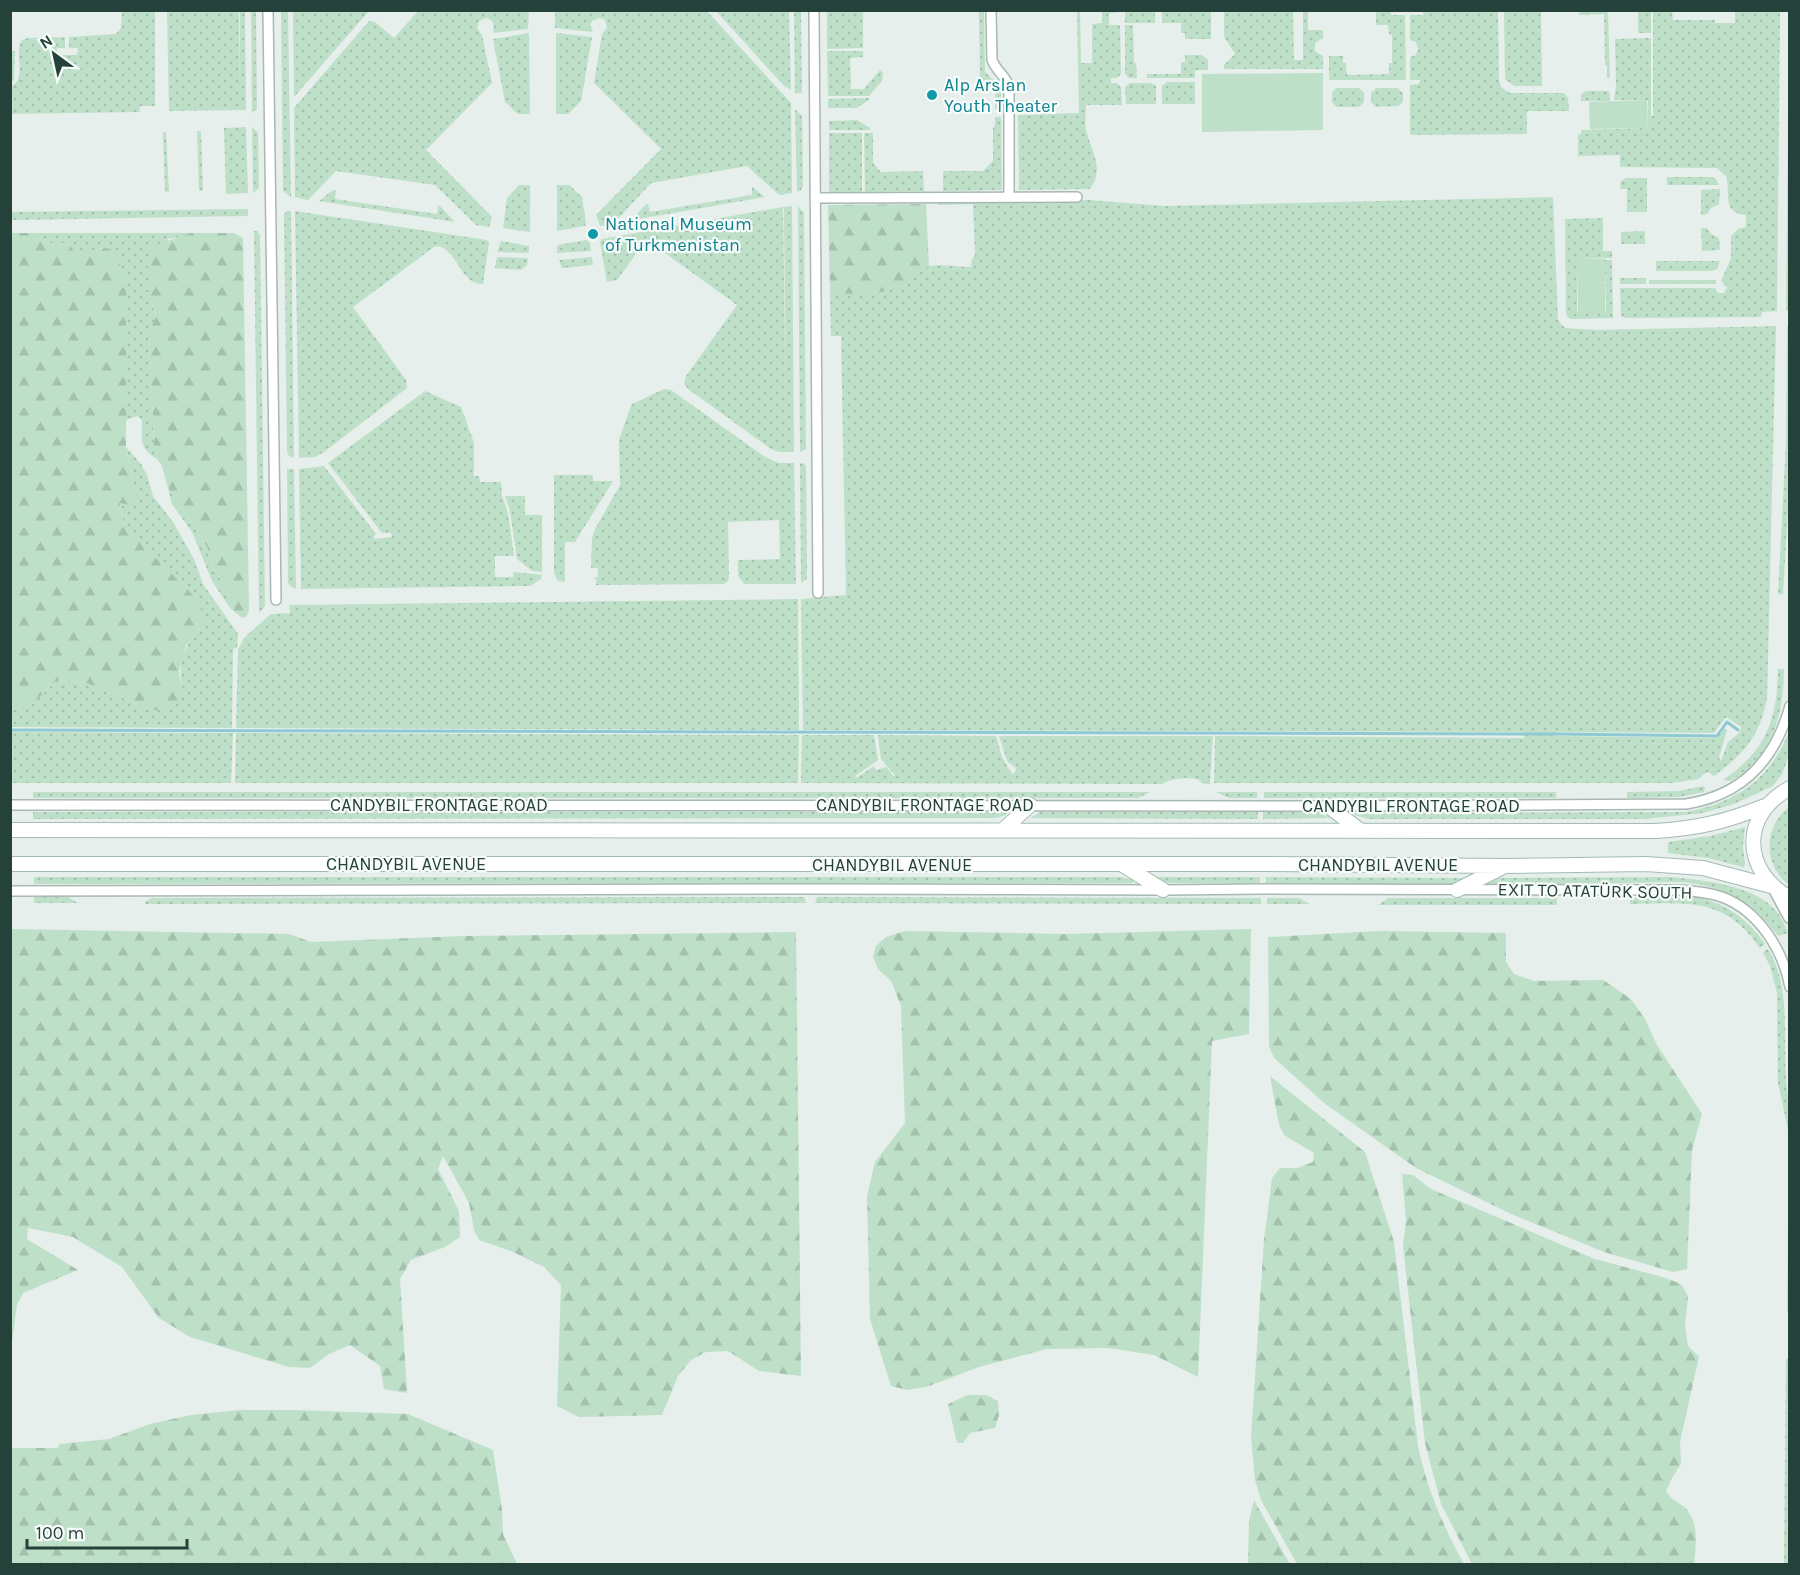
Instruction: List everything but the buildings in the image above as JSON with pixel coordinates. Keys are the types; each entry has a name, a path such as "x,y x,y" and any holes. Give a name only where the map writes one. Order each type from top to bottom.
{"main road":[{"name":"CHANDYBIL AVENUE","path":"10,830 1656,831 1695,828 1728,821 1765,806 1789,787"},
{"path":"1003,830 1030,805"},
{"path":"1328,806 1361,831"},
{"path":"1765,806 1757,822 1753,839 1754,856 1760,872 1773,888"},
{"name":"CHANDYBIL AVENUE","path":"10,864 1673,865 1703,868 1773,888 1790,898"},
{"path":"1123,865 1163,891"},
{"path":"1457,890 1505,866"}],"street":[{"path":"268,10 276,600"},
{"path":"814,10 818,593"},
{"path":"991,10 992,60 994,67 1007,80 1009,87 1009,197"},
{"path":"815,198 1077,196"},
{"name":"CANDYBIL FRONTAGE ROAD","path":"10,805 1672,805 1701,802 1727,792 1753,773 1779,738 1790,706"},
{"path":"1773,888 1790,917"},
{"path":"10,891 1457,890"},
{"name":"EXIT TO ATATÜRK SOUTH","path":"1457,890 1680,890 1719,896 1749,913 1764,930 1780,955 1790,987"}],"green space":[{"path":"1789,10 1790,311 1786,311"},
{"path":"122,11 155,11 155,106 140,106 140,112 11,114 11,86 19,78 19,52 22,40 65,37 65,48 57,48 57,55 77,55 78,48 69,48 69,37 116,34 121,28"},
{"path":"167,11 239,11 240,85 240,11 245,11 246,110 169,111"},
{"path":"251,11 256,11 257,109 252,113"},
{"path":"281,11 288,11 291,197 283,191"},
{"path":"293,11 369,11 294,97"},
{"path":"418,11 529,11 528,29 493,33 494,26 491,20 486,18 479,21 477,28 482,35 492,83 426,150 492,217 489,227 476,225 435,185 336,171 308,200 295,197 294,108 369,21 375,22 394,38"},
{"path":"555,11 707,11 791,103 792,193 779,195 747,166 651,183 613,224 600,226 596,215 661,149 594,83 602,34 607,28 605,20 599,18 592,21 590,25 593,32 555,28"},
{"path":"716,11 789,11 791,90 784,86"},
{"path":"794,11 801,11 802,92 795,94"},
{"path":"827,11 863,11 863,48 827,49"},
{"path":"979,11 984,11 985,72 1001,87 1001,109 995,109 995,91 980,77"},
{"path":"1077,11 1080,11 1081,63 1092,63 1092,24 1102,23 1102,11 1120,11 1109,13 1109,25 1120,25 1121,74 1117,78 1111,78 1111,83 1117,83 1121,87 1122,105 1086,105 1086,131 1097,168 1090,189 1019,190 1018,115 1079,113"},
{"path":"1125,11 1155,11 1155,23 1125,23"},
{"path":"1162,11 1211,11 1211,39 1185,39 1185,33 1181,33 1181,23 1162,23"},
{"path":"1224,11 1293,11 1294,60 1303,60 1303,11 1308,11 1308,30 1323,30 1323,38 1315,43 1315,51 1323,56 1323,69 1224,69 1224,65 1235,54 1224,37"},
{"path":"1376,11 1391,11 1391,15 1405,15 1406,80 1329,80 1329,56 1343,56 1347,75 1389,74 1389,63 1392,63 1392,35 1389,34 1388,25 1376,25"},
{"path":"1424,11 1498,11 1501,87 1510,93 1564,93 1568,98 1569,111 1527,111 1527,134 1410,135 1410,85 1419,84 1420,80 1410,80 1410,57 1416,55 1418,49 1416,42 1410,40 1410,15 1423,15"},
{"path":"1504,11 1541,11 1542,86 1514,86 1505,79"},
{"path":"1579,11 1607,11 1608,13 1610,78 1607,78 1607,66 1605,65 1604,14 1579,15"},
{"path":"1638,11 1651,11 1651,33 1638,33"},
{"path":"1653,11 1672,11 1673,20 1715,20 1715,23 1735,23 1735,11 1780,11 1777,311 1762,312 1761,317 1625,318 1621,316 1620,288 1715,288 1718,293 1724,293 1727,287 1721,281 1731,258 1731,236 1738,229 1746,227 1746,215 1738,213 1730,206 1726,176 1717,168 1620,167 1620,155 1578,156 1578,134 1581,134 1581,130 1648,128 1648,100 1614,100 1615,39 1651,38 1651,116 1653,116"},
{"path":"1125,25 1133,25 1134,63 1136,63 1137,78 1129,78 1125,74"},
{"path":"529,33 530,114 518,114 505,102 493,39"},
{"path":"556,33 592,37 581,101 568,114 556,114"},
{"path":"10,51 15,51 14,80 11,82"},
{"path":"827,51 863,51 863,57 850,58 851,89 864,89 880,70 883,73 882,81 869,96 828,96"},
{"path":"1185,55 1202,55 1208,60 1208,70 1195,70 1195,78 1147,78 1147,74 1181,74 1181,62 1185,62"},
{"path":"1323,73 1323,130 1202,132 1202,74"},
{"path":"1167,82 1195,82 1195,104 1162,104 1162,86"},
{"path":"1130,83 1151,83 1156,86 1156,104 1126,104 1125,87"},
{"path":"1336,88 1359,88 1364,93 1364,102 1359,107 1336,107 1332,102 1332,93"},
{"path":"1376,88 1398,88 1403,93 1403,102 1398,106 1376,107 1371,102 1371,93"},
{"path":"1586,91 1607,91 1610,93 1610,101 1581,101 1581,94"},
{"path":"869,98 856,108 828,108 828,99"},
{"path":"1647,100 1648,128 1590,129 1589,102"},
{"path":"795,109 802,116 803,186 797,192"},
{"path":"995,117 1001,117 1002,190 943,191 943,171 983,171 993,161"},
{"path":"857,120 870,130 829,130 829,121"},
{"path":"246,127 248,193 226,194 224,128"},
{"path":"252,127 258,133 259,188 253,193"},
{"path":"197,131 201,131 203,190 199,191"},
{"path":"163,132 166,132 169,192 165,192"},
{"path":"829,133 862,133 862,192 829,193"},
{"path":"864,133 873,133 873,163 881,172 923,171 924,191 865,192"},
{"path":"1667,177 1712,177 1719,185 1667,185"},
{"path":"1626,178 1647,178 1647,212 1627,212 1627,189 1620,189 1621,181"},
{"path":"519,185 530,185 530,232 503,228 507,198"},
{"path":"557,185 569,185 582,197 585,226 557,231"},
{"path":"752,187 765,197 632,220 648,204 650,212 752,195"},
{"path":"1720,189 1719,204 1711,208 1707,214 1701,215 1701,190"},
{"path":"336,190 335,199 437,214 438,206 440,206 455,222 319,201"},
{"path":"1553,197 1558,320 1565,328 1597,330 1776,326 1767,699 1760,724 1742,752 1714,776 1708,772 1699,779 1672,783 1214,783 1215,736 1524,738 1524,732 803,730 801,599 846,595 841,336 831,336 830,293 859,293 888,289 907,282 929,266 971,267 975,255 973,204 938,205 938,202 1089,200 1165,206","holes":["1726,717 1741,727 1740,732 1728,742 1721,761 1719,758 1727,730 1724,729 1717,738 1556,736 1556,732 1714,733"]},
{"path":"926,204 929,266 909,282 888,291 830,293 828,205"},
{"path":"792,206 794,452 779,452 771,449 684,384 686,376 737,305 654,245 641,247 617,280 607,282 600,242 602,239 783,207 786,421 784,207"},
{"path":"798,206 804,213 806,449 800,452"},
{"path":"248,209 248,216 10,220 11,212"},
{"path":"291,211 294,458 287,452 284,214"},
{"path":"295,211 487,240 489,243 483,284 469,279 451,254 438,246 353,307 406,380 407,388 324,452 315,457 299,458"},
{"path":"1603,218 1603,251 1612,251 1612,258 1577,259 1577,311 1606,311 1605,260 1612,260 1613,318 1571,319 1566,313 1565,219"},
{"path":"1701,228 1707,228 1711,234 1719,238 1720,250 1702,251"},
{"path":"254,231 260,235 265,606 259,613"},
{"path":"1645,231 1645,244 1621,244 1621,232"},
{"path":"11,233 27,233 47,243 68,243 75,252 110,249 117,258 126,279 126,447 136,493 135,506 120,503 124,527 195,597 203,613 203,623 186,646 179,672 183,693 170,710 152,710 87,683 57,680 29,707 11,710"},
{"path":"27,233 190,233 168,239 150,296 156,316 149,333 154,446 157,459 147,451 142,442 142,420 137,416 126,420 126,279 102,248 88,252 74,252 68,243 47,243"},
{"path":"190,233 234,233 243,238 249,610 247,616 242,618 230,608 230,597 211,566 207,547 168,488 154,446 149,333 156,316 150,296 150,247"},
{"path":"587,240 591,251 557,253 557,245"},
{"path":"501,241 529,246 529,253 497,252"},
{"path":"497,257 528,258 527,265 521,270 495,268"},
{"path":"592,257 593,265 562,268 559,260"},
{"path":"1577,259 1605,259 1605,311 1578,311"},
{"path":"1656,261 1720,261 1717,269 1712,271 1656,271"},
{"path":"1620,278 1646,278 1646,284 1620,284"},
{"path":"1649,280 1716,280 1716,284 1649,284"},
{"path":"1787,326 1790,326 1790,478 1783,594 1778,594 1786,442"},
{"path":"664,389 671,390 765,457 779,463 794,463 796,584 744,584 738,576 738,560 780,559 779,520 728,522 729,577 724,584 596,585 596,579 592,578 598,577 598,568 591,568 592,538 620,485 619,440 630,408 632,404"},
{"path":"425,391 461,407 474,443 474,476 479,476 480,482 501,482 514,556 495,556 495,577 513,577 514,572 542,575 541,579 530,586 301,589 299,469 324,466 376,534 374,539 392,537 391,533 382,533 328,463"},
{"path":"126,447 141,464 153,496 173,522 194,559 203,584 238,634 237,648 233,649 232,728 11,727 11,710 29,707 57,680 87,683 152,710 183,693 181,663 183,655 203,623 194,597 124,527 120,503 136,493"},
{"path":"800,463 805,464 806,468 807,579 801,583"},
{"path":"287,469 294,469 296,589 288,583"},
{"path":"554,475 593,475 593,481 613,481 575,542 565,542 565,582 558,581 554,574"},
{"path":"168,488 207,547 211,566 230,597 230,608 212,581 192,532 172,504"},
{"path":"505,496 525,496 525,515 542,515 542,572 532,571 517,559 510,511"},
{"path":"798,599 799,730 236,728 238,649 245,637 271,614 290,613 289,605"},
{"path":"1778,669 1784,669 1783,686 1773,733 1757,760 1730,781 1723,780 1750,757 1767,732 1775,704"},
{"path":"11,732 233,733 231,783 11,783"},
{"path":"1789,732 1789,756 1782,774 1773,786 1734,804 1703,813 1644,819 1368,819 1348,813 1686,812 1721,802 1749,786 1772,763"},
{"path":"236,733 799,735 798,783 235,783"},
{"path":"802,735 874,735 878,760 855,776 856,778 874,766 876,770 887,767 893,776 895,775 881,759 878,735 996,736 1002,757 1012,774 1016,768 1007,761 999,736 1213,736 1210,784 1189,778 1162,784 801,783"},
{"path":"1703,786 1704,792 1679,797 1627,798 1627,792 1679,791"},
{"path":"33,792 1150,792 1138,798 33,798"},
{"path":"1216,792 1257,792 1257,798 1229,798"},
{"path":"1264,792 1556,792 1556,798 1264,798"},
{"path":"1789,807 1789,885 1774,867 1770,846 1774,825"},
{"path":"33,812 1007,812 1006,815 996,818 33,819"},
{"path":"1040,812 1258,812 1258,819 1030,818"},
{"path":"1263,812 1319,812 1330,818 1263,819"},
{"path":"1745,827 1743,846 1745,864 1743,867 1708,858 1668,853 1668,842 1710,836"},
{"path":"34,877 1121,877 1133,880 1133,883 34,884"},
{"path":"1155,877 1260,877 1260,883 1169,883"},
{"path":"1266,877 1466,879 1450,885 1266,883"},
{"path":"1670,877 1728,885 1756,896 1777,912 1788,933 1778,936 1758,913 1733,896 1692,883 1479,884 1500,878"},
{"path":"34,897 68,897 78,903 34,903"},
{"path":"804,897 806,903 145,904 152,898"},
{"path":"817,897 1261,898 1261,904 815,903"},
{"path":"1695,897 1716,903 1735,913 1752,927 1765,944 1760,948 1747,931 1733,919 1702,906 1669,903 1630,904 1630,898"},
{"path":"1267,898 1299,898 1310,904 1267,904"},
{"path":"1388,898 1557,898 1557,905 1378,905"},
{"path":"11,929 289,934 311,942 464,936 796,932 801,1376 759,1371 728,1351 706,1352 691,1360 678,1376 662,1415 579,1417 557,1406 561,1285 544,1267 511,1251 479,1240 474,1230 469,1203 443,1156 438,1169 459,1211 460,1237 445,1247 411,1260 400,1279 407,1393 384,1389 380,1366 350,1345 329,1354 310,1368 289,1367 190,1337 159,1318 122,1267 73,1237 28,1228 27,1239 78,1270 23,1293 17,1305 11,1350"},
{"path":"1251,929 1249,1034 1212,1041 1198,1377 1154,1355 1109,1348 1047,1349 979,1367 926,1387 907,1390 891,1386 870,1319 867,1196 875,1162 905,1123 901,1006 891,981 878,969 873,957 876,946 886,937 905,931 1066,934"},
{"path":"1379,931 1506,933 1506,962 1514,974 1534,981 1603,980 1631,999 1645,1019 1657,1045 1702,1114 1692,1150 1687,1269 1673,1272 1604,1252 1509,1213 1416,1168 1324,1103 1274,1058 1269,1046 1268,937"},
{"path":"1768,949 1782,986 1785,1066 1790,1106 1789,1311 1787,1311 1789,1135 1778,1083 1777,993 1770,966 1763,952"},
{"path":"1270,1076 1365,1152 1394,1242 1418,1446 1436,1507 1464,1564 1297,1564 1261,1500 1255,1480 1251,1437 1264,1240 1272,1178 1280,1168 1297,1168 1313,1162 1314,1153 1284,1135 1279,1125"},
{"path":"1402,1174 1413,1175 1431,1189 1595,1259 1681,1284 1688,1296 1685,1326 1688,1346 1699,1357 1680,1442 1681,1464 1666,1491 1671,1498 1683,1506 1692,1518 1696,1533 1694,1564 1472,1564 1441,1504 1425,1443 1403,1246 1406,1220"},
{"path":"1786,1359 1790,1365 1789,1564 1784,1564"},
{"path":"968,1395 986,1395 998,1401 999,1415 995,1428 970,1433 963,1443 957,1443 948,1404"},
{"path":"240,1410 408,1414 493,1450 502,1509 503,1534 517,1564 11,1564 11,1448 58,1448 59,1444 109,1439 150,1424 191,1415"},
{"path":"1254,1500 1290,1564 1248,1564 1249,1521"}],"waterway":[{"path":"10,730 1717,736 1727,722 1738,730"}],"place":[{"name":"Alp Arslan Youth Theater","path":"932,95"},
{"name":"National Museum of Turkmenistan","path":"593,234"}]}
